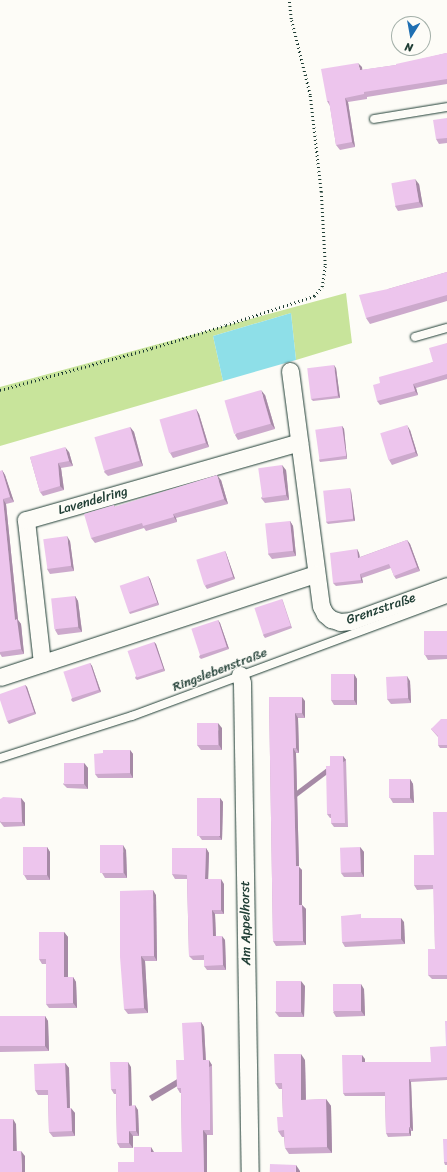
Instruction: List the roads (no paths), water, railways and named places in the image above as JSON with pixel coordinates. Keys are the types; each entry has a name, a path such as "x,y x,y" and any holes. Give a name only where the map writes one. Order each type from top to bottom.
{"street":[{"path":"0,677 316,574 290,371"},
{"name":"Lavendelring","path":"42,663 26,520 299,442"},
{"name":"Grenzstraße","path":"316,574 321,606 325,614 331,619 340,622 351,621 447,586"},
{"name":"Am Appelhorst","path":"240,674 242,683 250,1172"}],"lane":[{"path":"374,119 447,107"},
{"path":"415,337 447,328"},
{"name":"Ringslebenstraße","path":"0,758 132,716 240,674 447,599"}],"water":[{"path":"291,313 296,360 223,381 213,336"}]}
